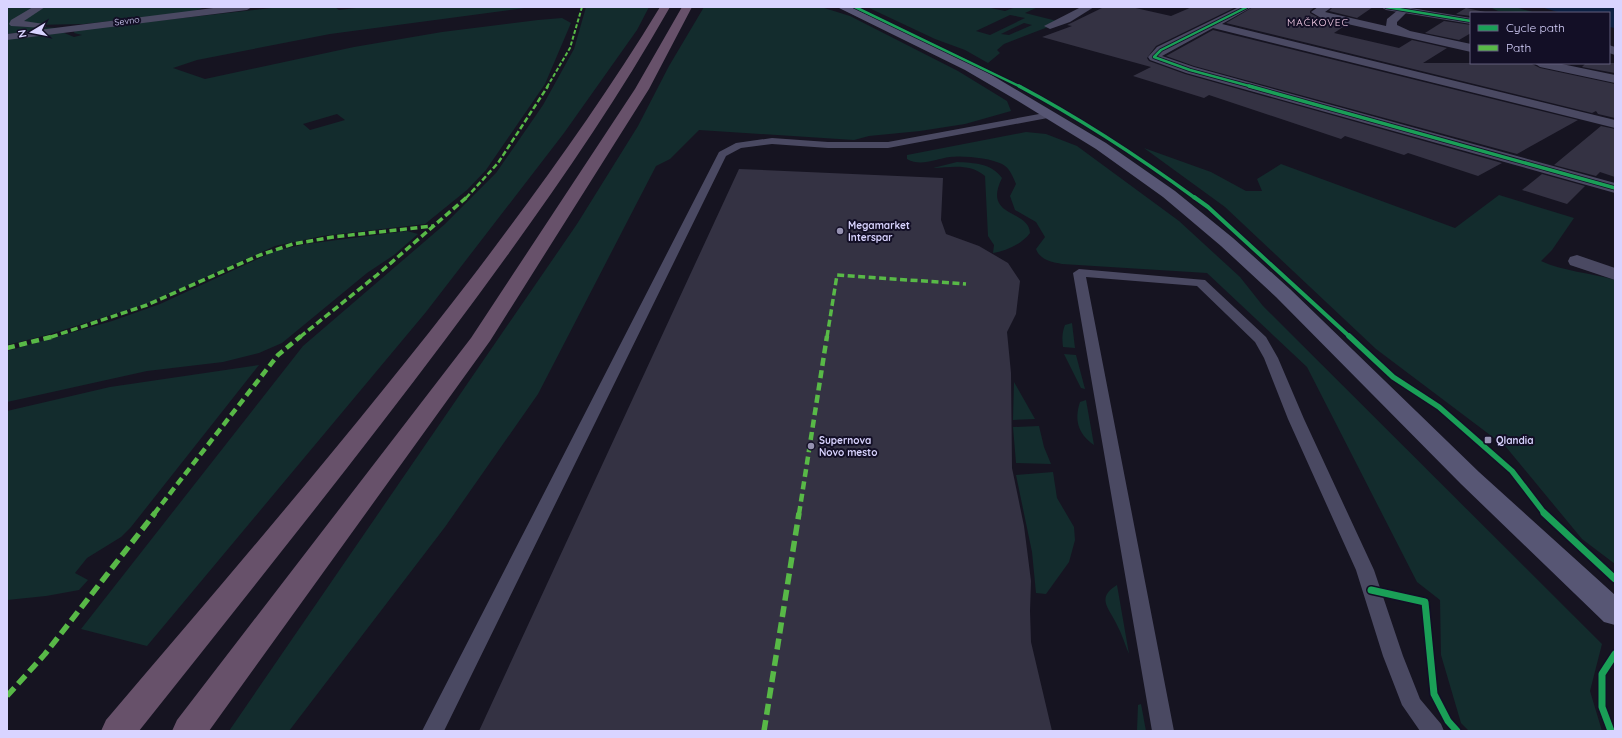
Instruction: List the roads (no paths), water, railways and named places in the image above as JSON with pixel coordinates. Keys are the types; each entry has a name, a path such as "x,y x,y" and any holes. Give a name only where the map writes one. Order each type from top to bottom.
{"highway":[{"path":"118,731 437,338 616,88 665,7"},
{"path":"189,731 479,341 642,89 687,7"}],"main road":[{"path":"842,7 969,68 1101,146 1169,194 1227,242 1283,293 1475,483 1615,613"}],"street":[{"path":"40,7 15,22 15,24 30,26 89,26"},
{"name":"Sevno","path":"7,37 247,7"},
{"path":"1050,26 1066,20 1089,7"},
{"path":"1247,7 1161,50 1154,57 1190,70 1615,188"},
{"path":"1327,7 1316,12 1325,16 1470,48"},
{"path":"1386,7 1470,21"},
{"path":"1400,9 1391,21 1392,27 1406,34"},
{"path":"1213,25 1615,124"},
{"path":"1545,64 1615,79"},
{"path":"1577,261 1615,274"}],"lane":[{"path":"433,731 722,154 739,144 772,141 828,145 888,145 1050,115"},
{"path":"1163,731 1079,274 1201,282 1261,340 1272,358 1296,419 1365,570 1393,656 1412,705 1433,731"}],"water":[{"path":"1541,7 1615,7 1615,28 1610,27 1610,12 1558,12"}],"place":[{"name":"Megamarket Interspar","path":"840,231"},
{"name":"Qlandia","path":"1488,440"},
{"name":"Supernova Novo mesto","path":"811,446"}],"district":[{"name":"MAČKOVEC","path":"1318,22"}]}
